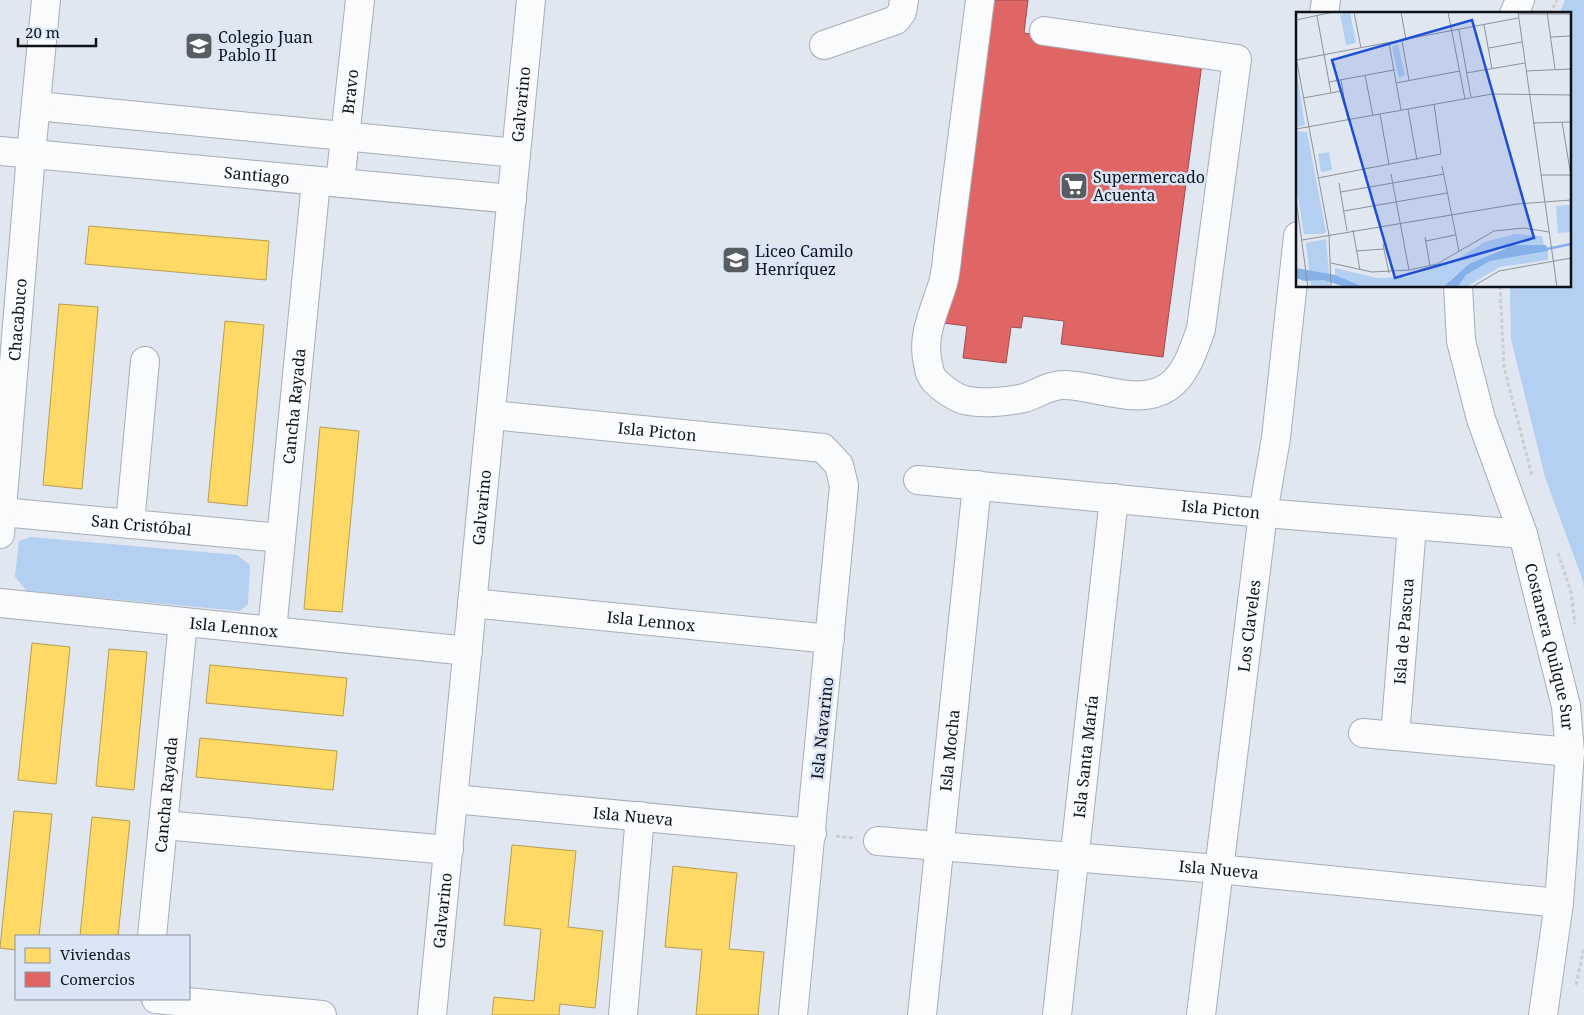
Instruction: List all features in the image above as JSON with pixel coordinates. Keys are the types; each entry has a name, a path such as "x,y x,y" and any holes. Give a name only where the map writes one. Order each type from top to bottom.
{"street":[{"name":"Chacabuco","path":"1,523 2,483 46,0"},
{"name":"Bravo","path":"328,182 345,136 360,0"},
{"name":"Galvarino","path":"432,1015 531,0"},
{"path":"824,45 896,20 902,12 904,0"},
{"path":"980,0 947,257 943,281 929,323 925,353 930,375 943,389 963,400 992,402 1025,398 1046,388 1063,385 1149,396 1168,387 1183,372 1201,329 1237,60 1044,31"},
{"path":"1515,12 1520,0"},
{"path":"37,106 516,153"},
{"name":"Santiago","path":"0,151 512,199"},
{"name":"Cancha Rayada","path":"272,631 281,538 328,182"},
{"name":"Los Claveles","path":"1201,1015 1263,513 1276,438 1296,254"},
{"name":"Costanera Quilque Sur","path":"1458,288 1461,341 1481,419 1523,534 1566,706 1570,752 1560,904 1543,1015"},
{"path":"130,524 145,361"},
{"name":"Isla Picton","path":"492,415 823,448"},
{"name":"Isla Navarino","path":"793,1015 844,486 839,465 823,448"},
{"name":"Isla Picton","path":"918,480 1263,513 1523,534"},
{"name":"Isla Mocha","path":"922,1015 977,485"},
{"name":"Isla Santa María","path":"1057,1015 1114,498"},
{"name":"San Cristóbal","path":"1,523 130,524 281,538"},
{"name":"Isla de Pascua","path":"1395,736 1412,526"},
{"name":"Isla Lennox","path":"0,603 468,651"},
{"name":"Isla Lennox","path":"472,603 830,639"},
{"name":"Cancha Rayada","path":"152,935 183,622"},
{"path":"1363,733 1570,752"},
{"name":"Isla Nueva","path":"454,799 812,833"},
{"path":"623,1015 640,816"},
{"path":"163,825 449,850"},
{"name":"Isla Nueva","path":"878,842 1218,869 1560,904"},
{"path":"144,1015 146,1000"},
{"path":"162,1000 224,1010 322,1015"}],"path":[{"path":"1551,12 1557,0"},
{"path":"1500,288 1504,367 1533,478"},
{"path":"1556,548 1571,592 1576,628"},
{"path":"812,833 878,842"}],"shaded area":[{"path":"1565,0 1584,0 1584,589 1583,581 1545,477 1511,339 1510,288 1572,288 1572,12 1560,12"},
{"path":"30,537 237,555 250,565 248,604 240,611 27,591 15,577 19,541"}],"building: Viviendas":[{"path":"89,226 269,241 266,280 85,264"},
{"path":"59,304 98,307 82,489 43,485"},
{"path":"225,321 264,325 247,506 208,502"},
{"path":"320,427 359,431 342,612 304,609"},
{"path":"32,643 70,647 56,784 18,780"},
{"path":"109,649 147,652 134,790 96,786"},
{"path":"210,665 347,678 343,716 206,703"},
{"path":"200,738 337,751 333,790 196,777"},
{"path":"14,811 52,814 39,935 15,935 15,950 0,948"},
{"path":"92,817 130,821 118,935 80,935"},
{"path":"512,845 576,851 568,927 603,931 595,1008 560,1004 559,1015 492,1015 494,997 534,1001 541,929 504,925"},
{"path":"673,866 737,873 729,949 764,952 758,1015 696,1015 702,950 665,947"}],"building: Comercios":[{"name":"Supermercado Acuenta","path":"986,0 1028,0 1024,33 1203,56 1163,357 1061,344 1064,321 1023,316 1021,328 1011,327 1006,363 963,358 967,326 943,323"}],"place":[{"name":"Colegio Juan Pablo II","path":"199,46"},
{"name":"Supermercado Acuenta","path":"1074,186"},
{"name":"Liceo Camilo Henríquez","path":"736,260"}]}
